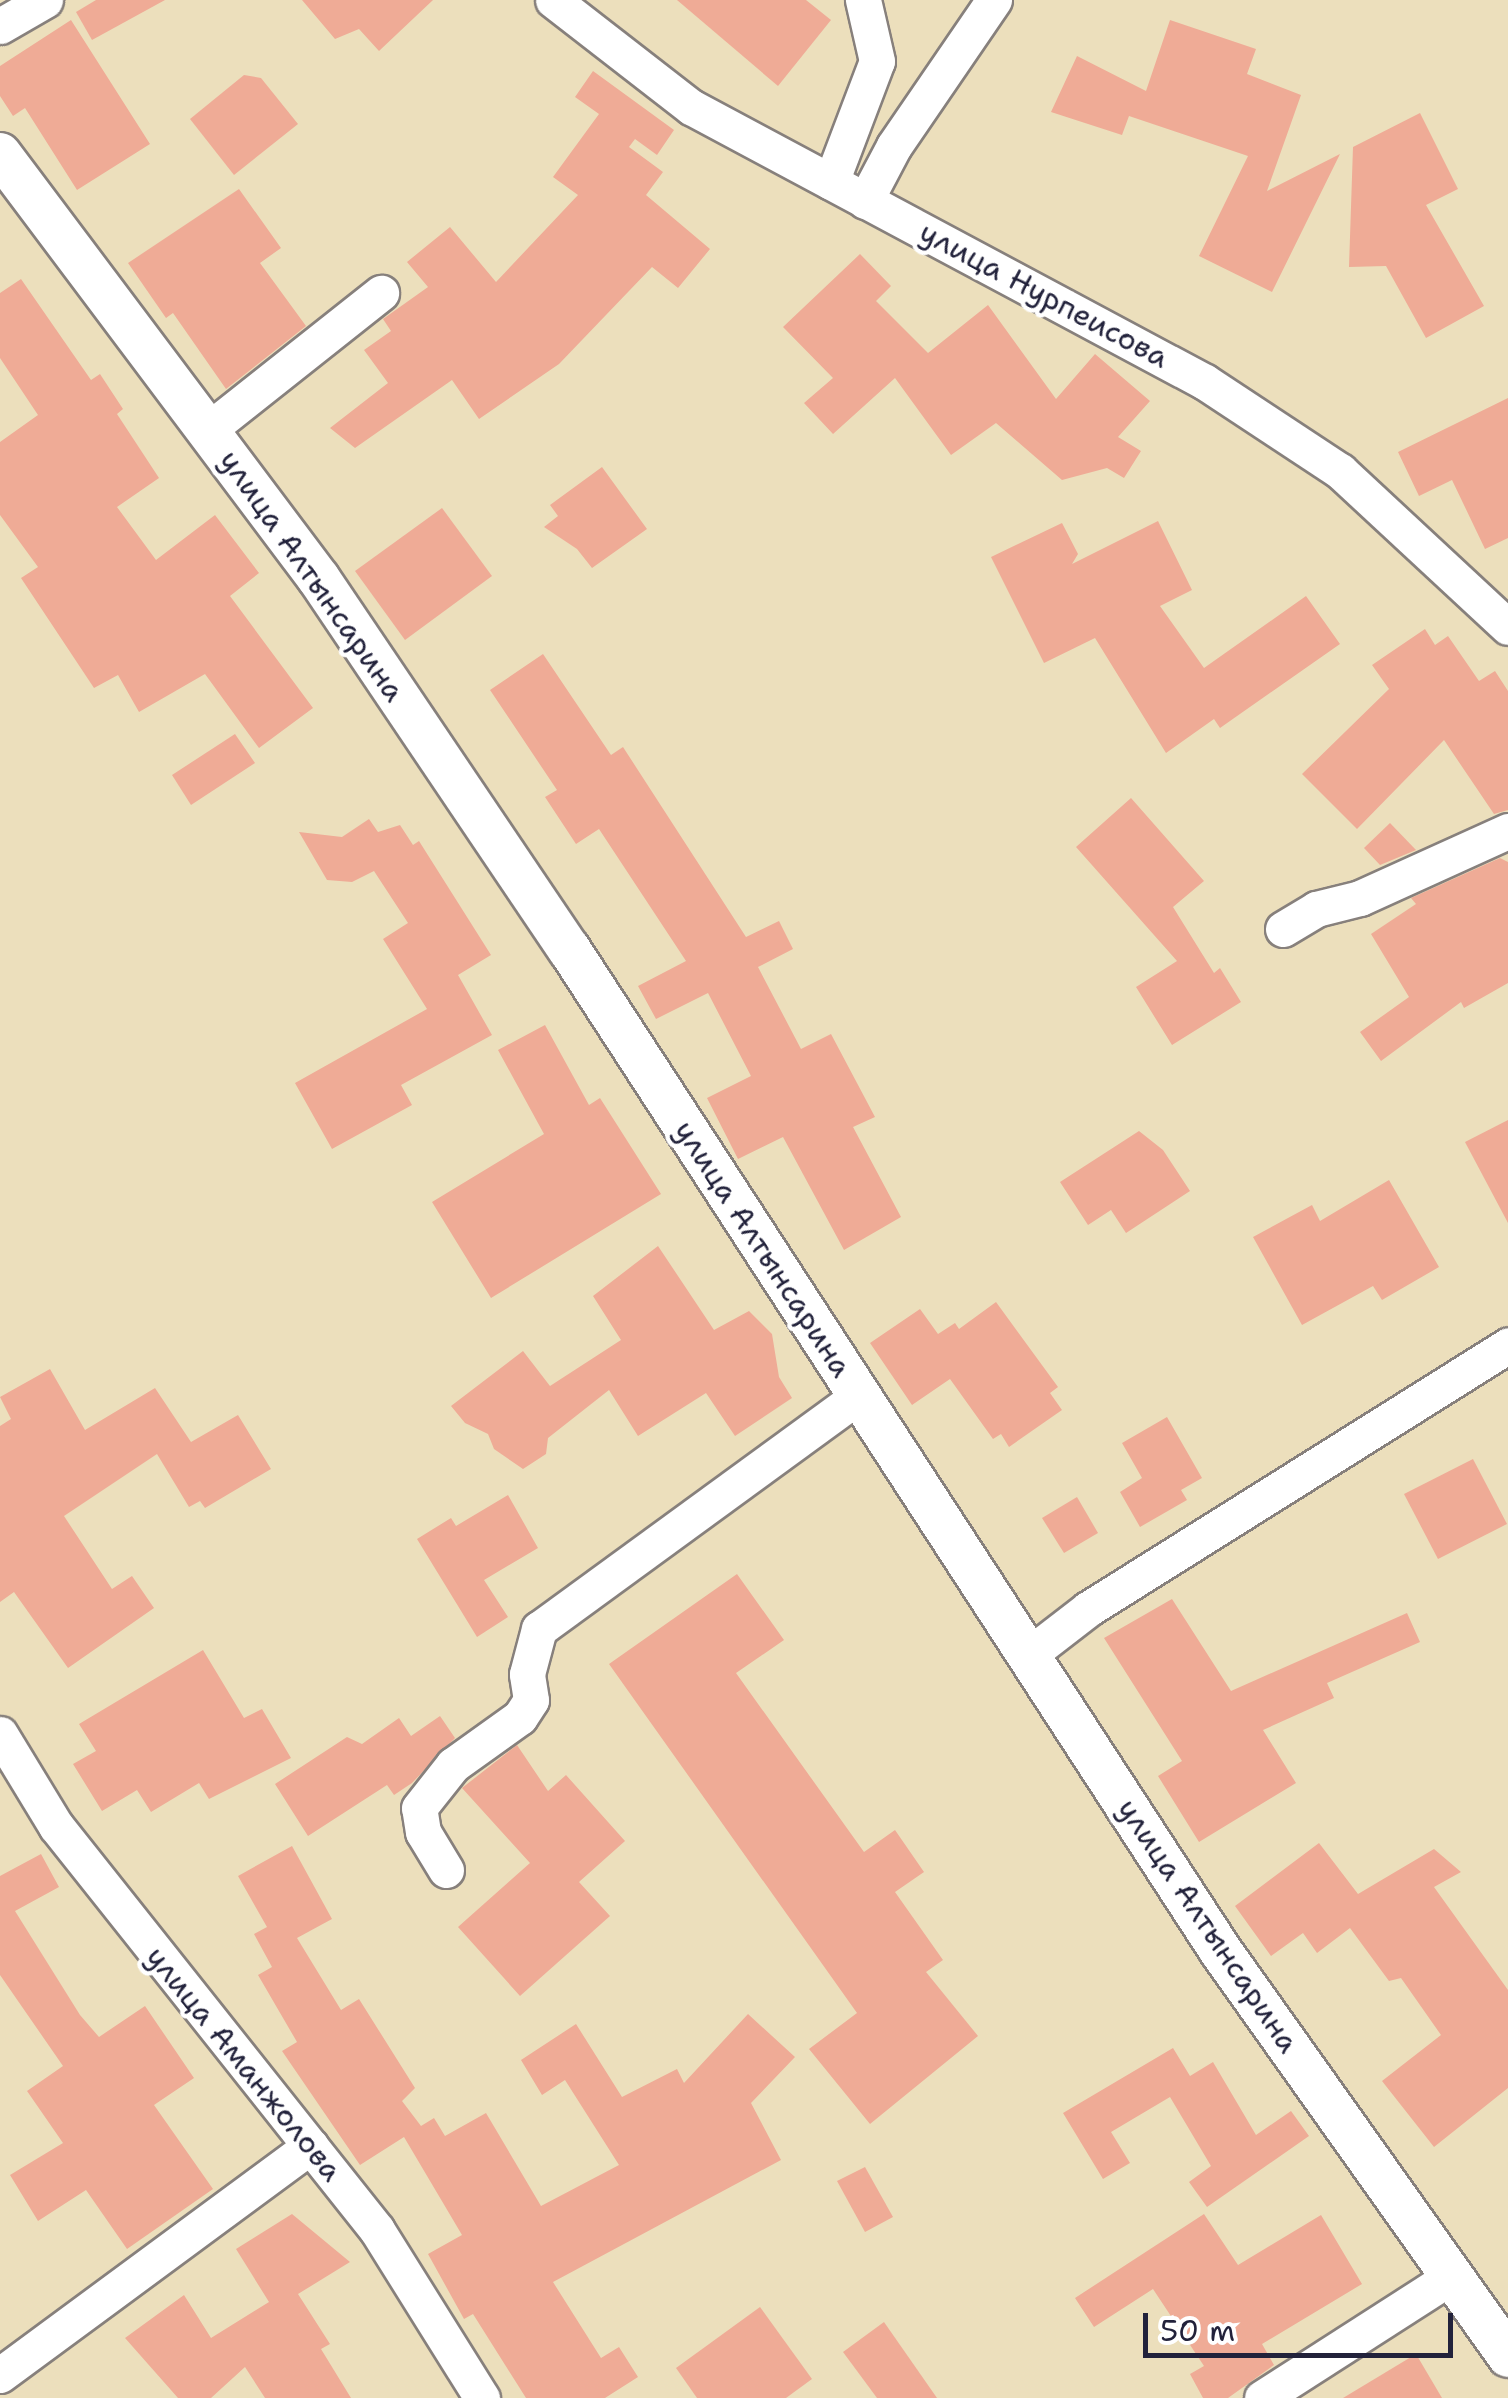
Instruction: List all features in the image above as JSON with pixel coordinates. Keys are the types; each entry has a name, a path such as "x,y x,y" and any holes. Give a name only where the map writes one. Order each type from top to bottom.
{"street":[{"path":"0,26 45,0"},
{"name":"улица Нурпеисова","path":"553,0 690,107 1105,324 1340,471 1508,627"},
{"path":"831,182 864,111 877,61 863,0"},
{"path":"865,201 894,146 994,0"},
{"name":"улица Алтынсарина","path":"0,154 319,578 547,917 1220,1950 1508,2356"},
{"path":"208,430 381,292"},
{"path":"1283,929 1316,909 1360,898 1508,831"},
{"path":"1026,1657 1088,1609 1508,1346"},
{"path":"446,1870 423,1832 420,1808 453,1766 520,1717 532,1700 528,1674 539,1629 858,1396"},
{"name":"улица Аманжолова","path":"0,1734 56,1826 377,2230 482,2398"},
{"path":"0,2375 311,2146"},
{"path":"1262,2398 1452,2276"}],"building":[{"path":"96,0 165,0 92,40 76,12"},
{"path":"302,0 433,0 379,51 359,29 335,39"},
{"path":"677,0 806,0 831,20 778,86"},
{"path":"71,20 150,144 77,190 25,108 13,116 0,96 0,66"},
{"path":"1170,20 1256,49 1247,74 1301,95 1267,191 1340,154 1272,292 1199,256 1248,156 1129,116 1122,135 1051,112 1077,56 1146,91"},
{"path":"593,71 674,130 657,155 635,139 629,147 663,172 646,195 710,249 678,288 652,267 559,364 479,419 452,380 355,448 330,428 388,383 364,350 391,331 383,319 428,287 407,262 450,227 496,282 578,195 553,177 599,114 575,97"},
{"path":"244,75 261,78 298,124 234,175 190,119"},
{"path":"1420,113 1458,189 1426,205 1484,306 1426,338 1386,266 1349,267 1353,147"},
{"path":"239,189 281,248 260,263 306,326 226,389 173,313 166,318 128,263"},
{"path":"860,254 891,286 876,301 928,353 988,305 1056,399 1095,354 1150,401 1118,437 1141,451 1124,478 1107,468 1062,480 996,423 951,455 895,378 833,434 804,403 833,378 783,327"},
{"path":"21,279 91,380 100,374 123,409 117,414 159,478 117,507 156,560 215,515 259,573 230,596 313,708 259,748 205,674 139,712 118,675 94,688 21,578 38,567 0,515 0,442 38,415 0,358 0,293"},
{"path":"1508,398 1508,538 1485,549 1452,480 1419,496 1398,452"},
{"path":"602,467 647,529 592,568 577,549 544,527 558,516 550,505"},
{"path":"442,508 492,576 405,640 355,571"},
{"path":"1158,521 1192,590 1160,606 1204,668 1306,596 1340,644 1220,728 1214,719 1166,753 1095,638 1044,663 991,557 1062,523 1078,554 1072,564"},
{"path":"1425,629 1435,645 1448,636 1479,681 1495,671 1508,691 1508,810 1494,814 1444,740 1357,829 1302,774 1389,689 1372,665"},
{"path":"543,654 611,755 623,747 746,937 779,921 793,949 758,967 801,1049 831,1034 875,1117 853,1127 901,1217 844,1250 783,1137 738,1159 707,1098 751,1076 708,993 656,1019 638,986 686,961 599,829 576,844 545,797 557,790 490,690"},
{"path":"235,734 255,763 191,805 172,775"},
{"path":"1131,798 1204,881 1173,907 1214,973 1220,968 1241,1002 1172,1045 1136,987 1177,961 1076,847"},
{"path":"369,819 378,832 400,825 413,845 419,841 491,955 458,975 492,1035 401,1085 412,1105 332,1149 295,1083 427,1009 383,939 408,923 374,871 352,882 327,880 299,832 342,837"},
{"path":"1390,823 1416,850 1380,865 1364,848"},
{"path":"1500,858 1508,862 1508,983 1464,1008 1461,1002 1381,1061 1360,1032 1409,997 1371,934 1416,904 1411,898"},
{"path":"545,1025 589,1105 600,1098 661,1194 491,1298 432,1202 544,1134 498,1050"},
{"path":"1508,1120 1508,1223 1465,1142"},
{"path":"1139,1131 1163,1150 1190,1191 1126,1233 1111,1210 1088,1225 1060,1182"},
{"path":"1389,1180 1439,1267 1382,1300 1373,1286 1302,1325 1253,1237 1312,1205 1320,1221"},
{"path":"658,1246 714,1330 749,1311 772,1334 779,1377 792,1398 735,1436 706,1393 638,1436 609,1390 548,1438 546,1454 523,1469 494,1449 488,1434 465,1423 451,1406 523,1351 550,1386 621,1340 593,1296"},
{"path":"996,1302 1058,1387 1050,1393 1062,1410 1009,1447 1001,1434 993,1439 950,1379 912,1405 870,1343 920,1309 938,1334 955,1323 959,1329"},
{"path":"50,1369 85,1430 155,1388 191,1442 238,1415 271,1469 205,1508 200,1501 189,1507 157,1454 64,1516 112,1589 132,1576 154,1608 68,1668 14,1592 0,1602 0,1426 11,1419 0,1397"},
{"path":"1167,1417 1202,1478 1181,1490 1187,1500 1140,1527 1120,1492 1142,1478 1122,1443"},
{"path":"1473,1459 1507,1524 1438,1559 1404,1494"},
{"path":"508,1495 538,1548 484,1580 508,1617 477,1637 417,1539 451,1518 456,1526"},
{"path":"1077,1497 1098,1533 1064,1553 1042,1518"},
{"path":"737,1574 784,1640 736,1673 864,1852 895,1830 924,1872 895,1892 943,1960 926,1972 978,2036 870,2124 809,2049 857,2013 609,1664"},
{"path":"1172,1599 1231,1691 1407,1613 1420,1642 1327,1683 1334,1698 1263,1730 1296,1783 1199,1842 1158,1776 1182,1761 1104,1638"},
{"path":"203,1650 244,1718 262,1709 291,1758 209,1799 199,1783 151,1812 137,1790 102,1811 73,1764 96,1751 79,1724"},
{"path":"440,1716 455,1738 412,1783 394,1795 387,1785 308,1836 275,1784 347,1737 362,1744 399,1718 411,1736"},
{"path":"517,1745 548,1791 566,1775 625,1841 579,1882 610,1916 520,1996 458,1927 530,1863 462,1788"},
{"path":"1319,1843 1358,1894 1434,1849 1461,1872 1434,1887 1508,1990 1508,2088 1434,2147 1382,2081 1441,2035 1401,1978 1389,1981 1350,1928 1317,1953 1303,1933 1271,1956 1235,1906"},
{"path":"292,1846 332,1919 297,1938 341,2010 359,1999 415,2088 402,2101 421,2126 434,2118 445,2136 486,2113 541,2206 619,2165 565,2080 542,2095 521,2060 576,2024 622,2097 677,2069 684,2083 748,2014 795,2057 751,2103 781,2160 553,2282 601,2358 619,2347 638,2377 605,2398 526,2398 473,2314 464,2319 428,2254 462,2235 404,2137 360,2165 282,2051 297,2042 258,1975 272,1967 254,1934 267,1927 238,1876"},
{"path":"41,1854 59,1887 15,1911 80,2015 99,2037 145,2006 194,2078 154,2105 213,2189 127,2249 86,2190 38,2221 10,2175 63,2143 27,2091 63,2066 0,1975 0,1876"},
{"path":"1173,2048 1190,2076 1213,2062 1256,2135 1291,2111 1309,2136 1207,2207 1189,2182 1211,2166 1170,2097 1111,2132 1130,2163 1103,2179 1063,2113"},
{"path":"865,2167 893,2217 865,2232 837,2181"},
{"path":"292,2214 350,2262 298,2294 330,2344 321,2349 351,2398 265,2398 245,2367 211,2398 178,2398 125,2338 184,2295 211,2338 269,2302 236,2249"},
{"path":"1204,2214 1238,2265 1321,2215 1362,2284 1262,2344 1274,2365 1228,2398 1203,2398 1190,2374 1204,2366 1153,2289 1094,2327 1075,2298"},
{"path":"760,2307 812,2379 786,2398 697,2398 676,2368"},
{"path":"884,2322 937,2398 877,2398 843,2352"},
{"path":"1416,2354 1442,2398 1343,2398"}]}
